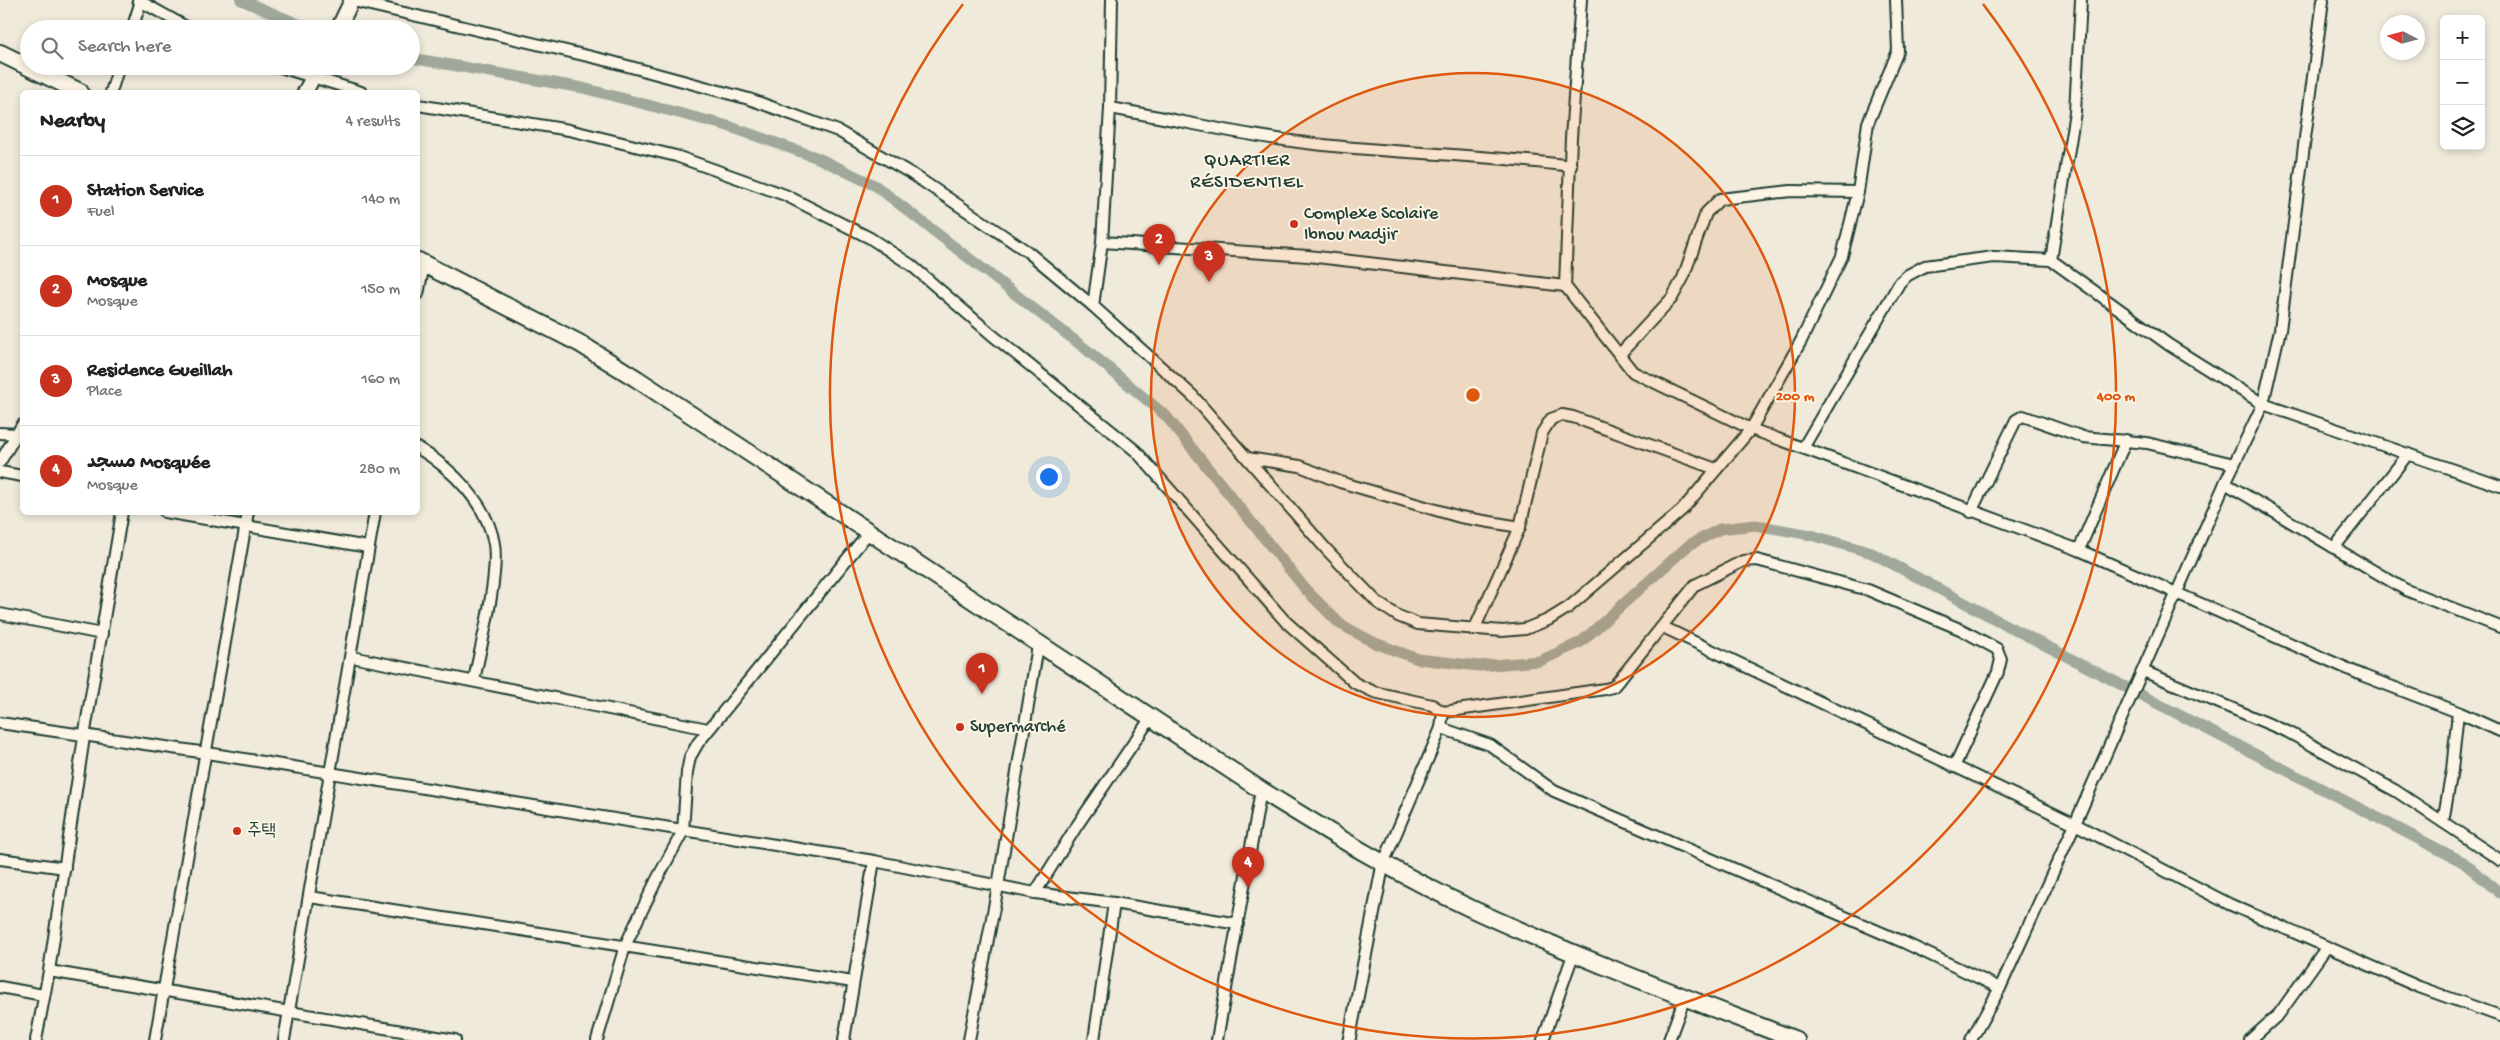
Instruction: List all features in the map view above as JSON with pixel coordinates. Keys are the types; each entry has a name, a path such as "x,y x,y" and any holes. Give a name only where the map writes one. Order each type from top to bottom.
{"highway":[{"path":"0,53 20,63"},
{"path":"45,75 76,90"},
{"path":"421,263 579,343 1038,646 1261,790 1383,864 1472,909 1685,997 1796,1040"}],"main road":[{"path":"342,20 351,0"},
{"path":"306,90 314,75"}],"street":[{"path":"351,0 609,61 750,99 838,131 912,174 1028,252 1093,306 1193,396 1326,549 1382,606 1398,616 1418,624 1474,630 1524,629 1548,620 1569,607 1682,510 1751,429 1825,293 1842,256 1858,192 1868,123 1898,51 1896,0"},
{"path":"1093,306 1102,242 1110,108 1112,0"},
{"path":"1581,0 1565,286 1633,372 1751,429 1971,512 2079,550 2364,676 2458,712 2500,731"},
{"path":"2051,260 2075,112 2082,0"},
{"path":"1971,1040 2000,988 2076,824 2175,594 2263,404 2280,330 2323,0"},
{"path":"135,20 140,1 174,20"},
{"path":"112,90 116,75"},
{"path":"301,75 353,90"},
{"path":"420,105 569,130 676,156 785,195 870,238 911,265 991,334 1136,451 1285,621 1355,683 1374,692 1432,705 1443,712 1613,686 1663,627 1695,585 1744,561 1756,560 1868,590 1962,630 1997,649 2002,659 1998,672 1954,767"},
{"path":"1110,108 1259,136 1333,146 1527,160 1571,166"},
{"path":"1620,354 1672,298 1683,278 1706,213 1720,199 1791,191 1858,192"},
{"path":"1102,242 1308,256 1565,286"},
{"path":"1803,448 1890,296 1908,275 1925,266 1994,257 2051,260 2169,346 2263,404 2500,486"},
{"path":"1474,630 1520,527 1542,434 1551,419 1562,415 1716,469"},
{"path":"1971,512 2016,420 2023,416 2083,437 2126,440 2234,464"},
{"path":"0,462 20,428"},
{"path":"0,433 16,434"},
{"path":"2079,550 2126,440"},
{"path":"420,449 437,462 471,493 492,531 495,546 493,576 474,680"},
{"path":"2334,548 2408,454"},
{"path":"1247,458 1300,466 1340,482 1460,517 1520,527"},
{"path":"1,475 20,476"},
{"path":"2225,483 2406,590 2500,626"},
{"path":"36,1040 49,971 84,737 122,515"},
{"path":"183,515 368,547"},
{"path":"155,1040 207,753 247,515"},
{"path":"284,1040 310,897 343,694 352,657 374,515"},
{"path":"597,1040 625,946 647,898 684,831 687,772 690,757 708,728 868,532"},
{"path":"0,614 102,634"},
{"path":"1663,627 2076,824 2229,904 2419,987 2500,1016"},
{"path":"969,1040 998,886 1038,646"},
{"path":"352,657 708,728"},
{"path":"2143,671 2288,732 2396,791 2500,860"},
{"path":"1349,1040 1383,864 1440,728 1443,712"},
{"path":"2443,822 2452,770 2458,712"},
{"path":"1035,894 1076,827 1150,718"},
{"path":"0,723 84,737 207,753 874,861 1035,894 1114,904 1238,924"},
{"path":"1440,728 1490,745 1554,791 1903,942 2000,988"},
{"path":"1217,1040 1261,790"},
{"path":"0,859 65,868"},
{"path":"844,1040 874,861"},
{"path":"310,897 853,982"},
{"path":"1094,1040 1114,904"},
{"path":"2250,1040 2279,1014 2326,948"},
{"path":"1543,1040 1574,952"},
{"path":"49,971 454,1040"},
{"path":"0,987 43,995"},
{"path":"1669,1040 1685,997"}],"waterway":[{"path":"241,0 289,20"},
{"path":"420,60 583,88 728,126 818,158 876,186 1087,350 1166,416 1306,590 1340,624 1375,643 1418,659 1479,666 1540,661 1581,642 1689,545 1720,529 1755,525 1811,535 1872,553 2006,625 2463,862 2500,893"}],"place":[{"name":"Complexe Scolaire Ibnou Madjir","path":"1294,224"},
{"name":"Mosque","path":"1159,265"},
{"name":"Residence Gueillah","path":"1209,282"},
{"name":"Station Service","path":"982,694"},
{"name":"Supermarché","path":"960,727"},
{"name":"주택","path":"237,831"},
{"name":"مسجد Mosquée","path":"1248,888"}],"district":[{"name":"QUARTIER RÉSIDENTIEL","path":"1247,172"}]}
